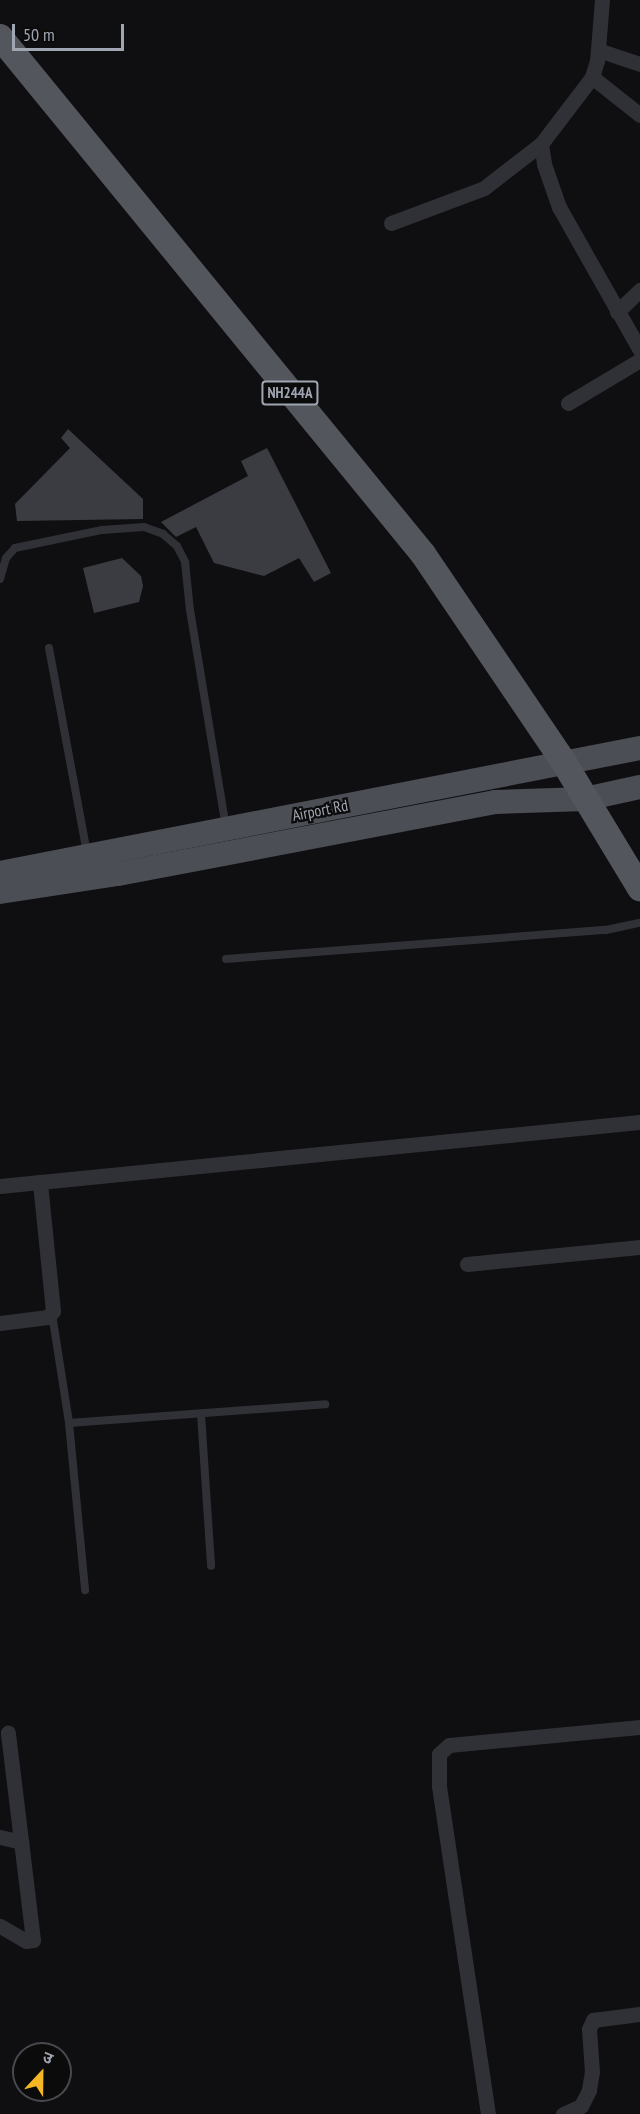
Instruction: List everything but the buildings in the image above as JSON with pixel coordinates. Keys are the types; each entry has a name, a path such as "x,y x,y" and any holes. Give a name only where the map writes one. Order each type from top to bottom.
{"highway":[{"name":"NH244A","path":"0,37 423,554 562,761 640,888"}],"main road":[{"name":"Airport Rd","path":"0,873 562,761 640,748"},
{"path":"0,892 152,867 495,802 585,799 640,787"}],"street":[{"path":"391,223 484,188 542,144 592,77 598,50 602,0"},
{"path":"598,50 640,64"},
{"path":"592,77 640,115"},
{"path":"542,144 544,164 559,207 640,350"},
{"path":"617,312 640,290"},
{"path":"568,403 640,360"},
{"path":"0,1186 640,1122"},
{"path":"0,1323 52,1314 40,1182"},
{"path":"467,1264 640,1247"},
{"path":"488,2114 441,1797 437,1766 439,1754 449,1745 640,1727"},
{"path":"0,1926 26,1941 33,1940 8,1732"},
{"path":"0,1837 21,1842"},
{"path":"563,2114 581,2106 590,2090 592,2072 590,2029 593,2020 640,2014"}],"lane":[{"path":"0,579 6,558 15,548 102,530 144,527 163,534 177,546 185,562 190,610 226,829"},
{"path":"50,648 87,856"},
{"path":"226,959 606,930 640,923"},
{"path":"52,1314 69,1423 84,1590"},
{"path":"69,1423 326,1404"},
{"path":"201,1414 211,1566"}]}
